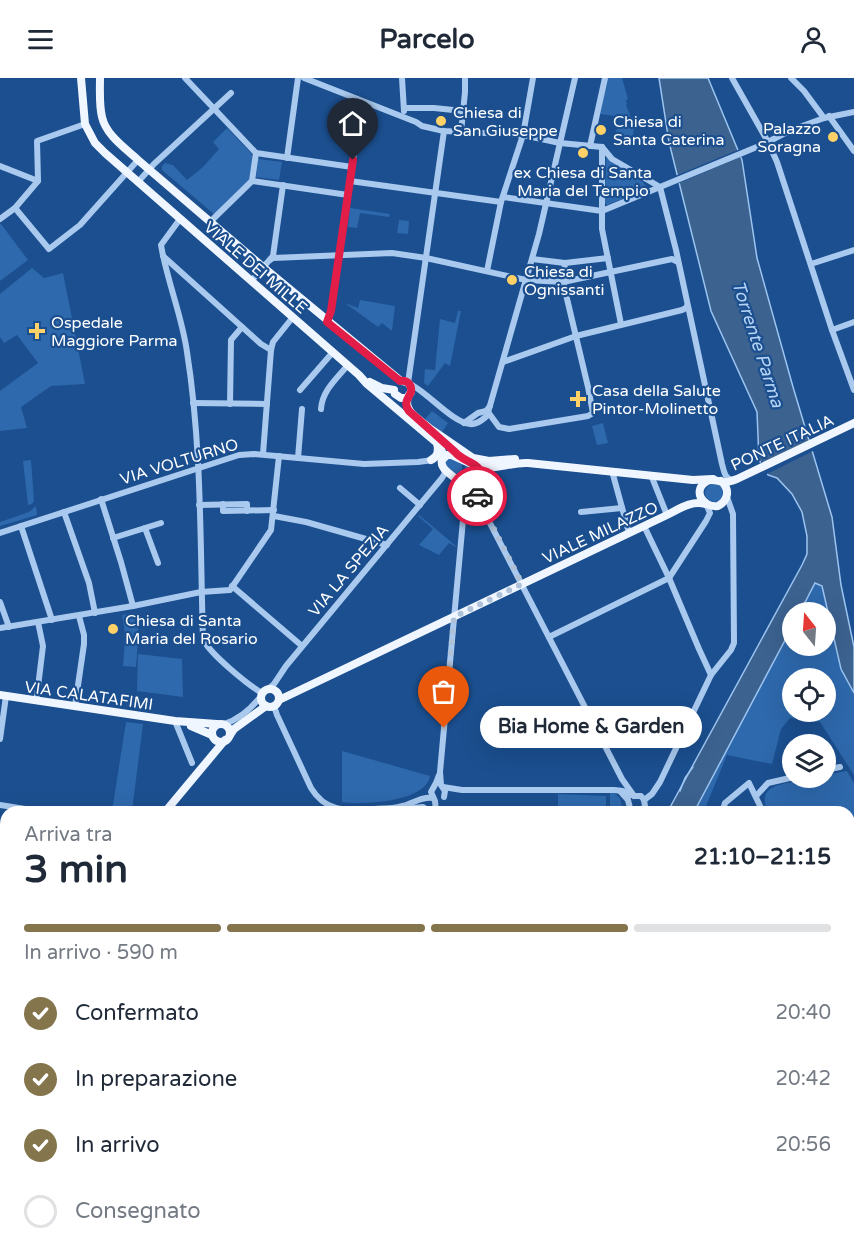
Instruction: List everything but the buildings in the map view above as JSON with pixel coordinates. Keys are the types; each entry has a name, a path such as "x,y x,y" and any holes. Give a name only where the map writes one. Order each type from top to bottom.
{"main road":[{"name":"VIALE DEI MILLE","path":"81,78 85,124 94,143 436,442 442,450 443,463"},
{"path":"100,78 101,115 112,135 149,170 327,322 406,383 412,390 406,401 407,408 462,459"},
{"path":"359,375 375,386 394,392 401,398 409,396"},
{"path":"404,414 394,392 396,384 406,383"},
{"name":"PONTE ITALIA","path":"727,494 734,483 854,423"},
{"path":"425,425 483,468 518,463 573,468"},
{"name":"PONTE ITALIA","path":"573,468 734,483 854,428"},
{"path":"431,460 437,454 436,442"},
{"path":"475,462 481,473 479,481 469,486 460,481 443,463 450,454 475,462 519,459 573,468"},
{"path":"718,481 725,486 727,494 722,505 709,506 701,498 700,491 705,482 718,481"},
{"name":"VIALE MILAZZO","path":"273,704 691,504 699,502 709,506"},
{"path":"170,806 234,729 273,704 279,694 276,690 264,692 262,702 273,704"},
{"name":"VIA CALATAFIMI","path":"3,696 175,721 220,724"},
{"name":"VIA CALATAFIMI","path":"175,721 205,731 212,736"},
{"path":"210,757 214,744 213,729 220,724 228,728 227,738"},
{"path":"212,736 218,741 227,738"}],"street":[{"path":"185,78 256,153 352,167"},
{"path":"287,158 298,78"},
{"path":"304,78 422,126 444,131 523,135 560,143 602,147 612,159 663,186"},
{"path":"402,78 405,118"},
{"path":"461,132 465,78"},
{"path":"487,271 502,200 523,135 533,78"},
{"path":"444,131 406,383 421,390 464,423 471,424 487,416 532,259 575,78"},
{"path":"590,146 605,78"},
{"path":"732,78 777,162 854,390"},
{"path":"791,78 854,151"},
{"path":"138,182 231,93"},
{"path":"327,322 331,311 361,104 357,99"},
{"path":"404,108 463,111"},
{"path":"350,181 435,193 546,203 602,211 789,131 826,117 854,112"},
{"path":"0,219 15,208 38,181 37,141 85,124"},
{"path":"602,147 602,228 621,324"},
{"path":"210,222 252,181 256,153"},
{"path":"15,208 49,249 80,225 138,160"},
{"path":"0,166 38,181"},
{"path":"252,181 348,195"},
{"path":"270,260 273,254 283,185"},
{"path":"663,186 722,464 726,477 734,483"},
{"path":"180,219 161,245 187,350 193,403 200,505 202,639 217,657 264,692"},
{"path":"811,264 854,250"},
{"path":"251,281 273,258 392,253 426,258 526,280 563,282 672,260 678,262"},
{"path":"162,256 271,351"},
{"path":"532,259 565,263 608,258"},
{"path":"489,409 499,427 509,429 588,416 592,413 593,408 563,282 565,263"},
{"path":"168,276 171,271 177,270"},
{"path":"502,362 576,336 682,310 687,307 687,304"},
{"path":"263,454 271,351 273,342 292,317"},
{"path":"832,330 854,322"},
{"path":"230,404 231,340 242,327"},
{"path":"300,390 333,352"},
{"path":"321,409 322,400 348,365"},
{"path":"409,396 417,393 425,395"},
{"path":"193,403 267,405"},
{"path":"298,458 302,409"},
{"path":"464,423 478,413 489,409"},
{"name":"VIA VOLTURNO","path":"0,532 239,455 254,453 364,464 431,460 443,463"},
{"path":"0,628 95,613 201,592 230,590 271,530 279,456"},
{"name":"VIA LA SPEZIA","path":"220,724 233,722 240,717 273,685 302,646 443,477 445,472 443,463"},
{"path":"718,481 722,464"},
{"path":"612,471 629,533"},
{"path":"651,475 667,515"},
{"path":"438,806 446,793 441,783 440,772 465,495 460,481"},
{"path":"479,481 477,496 622,779 634,796"},
{"path":"400,488 420,505"},
{"path":"644,800 652,794 660,782 711,675 734,643 733,513 727,494"},
{"path":"101,499 133,606"},
{"path":"200,505 223,504 223,512 274,513 387,545"},
{"path":"549,637 669,578 706,521 710,513 709,506 726,509 732,519"},
{"path":"581,512 622,508"},
{"path":"64,512 89,583 95,613"},
{"path":"113,538 161,523"},
{"path":"21,526 52,620"},
{"path":"645,526 711,675"},
{"path":"145,528 158,563"},
{"path":"232,586 302,646"},
{"path":"0,602 9,627"},
{"path":"75,706 84,644 79,615"},
{"path":"37,695 42,655 38,622"},
{"path":"0,739 3,696"},
{"path":"273,704 310,786 321,800 331,806"},
{"path":"175,721 192,763"},
{"path":"836,768 840,767"},
{"path":"435,806 431,793 440,772"},
{"path":"756,796 768,783 782,780"},
{"path":"724,806 749,783 761,806"},
{"path":"418,800 437,785 462,790 619,791 641,796 644,806"},
{"path":"403,806 429,797 438,800 462,790"},
{"path":"619,791 628,800 630,806"},
{"path":"630,806 630,800 634,796"}],"shaded area":[{"path":"607,78 622,78 628,99 626,105 631,118 600,114"},
{"path":"617,127 634,128 632,143 615,141"},
{"path":"227,128 253,157 249,181 215,215 162,170 162,166 165,163 173,165 187,180 219,149 213,142"},
{"path":"606,158 643,182 646,186 644,190 607,205 605,203"},
{"path":"258,159 282,162 279,180 256,177"},
{"path":"350,208 390,214 389,217 360,213 357,228 348,227"},
{"path":"399,220 409,221 408,234 397,233"},
{"path":"0,224 28,260 0,281"},
{"name":"Ospedale Maggiore Parma","path":"32,268 44,278 63,273 85,384 51,386 21,407 27,428 0,431 0,391 38,363 17,335 4,343 0,337 0,294"},
{"path":"360,300 395,306 392,331 382,323 378,327 345,303 358,308"},
{"path":"458,311 461,311 450,366 445,363 428,386 424,383 425,369 435,370 440,319 455,323"},
{"path":"432,411 448,423 442,432 425,419"},
{"path":"603,423 608,443 597,445 592,426"},
{"path":"448,458 462,463 462,478 445,465"},
{"path":"31,460 34,501 28,505 23,461"},
{"path":"465,465 474,468 478,474 476,480 469,483 465,481"},
{"path":"710,484 718,484 723,489 721,500 710,502 705,497 705,489"},
{"path":"36,506 37,515 0,526 0,522 29,512"},
{"path":"419,515 456,547 449,543 439,555 419,545 433,529"},
{"path":"815,582 822,586 826,602 805,602"},
{"path":"135,613 140,640 126,639 122,615"},
{"path":"125,640 138,641 136,667 123,666"},
{"path":"782,646 782,656 836,656 836,647 841,669 854,693 854,775 836,747 836,734 828,734 820,722 836,722 836,668 782,668 782,722 787,722 781,729 772,764 727,755 706,806 697,806"},
{"path":"138,654 182,659 183,697 137,691"},
{"path":"126,722 143,724 133,806 113,806"},
{"path":"342,751 430,776 426,785 406,796 378,802 342,802"},
{"path":"847,771 854,783 854,806 766,806 765,796 771,788 782,785 782,788 836,788 836,773"},
{"path":"610,793 614,793 620,798 622,806 610,806"},
{"path":"558,794 606,796 606,806 558,806"}],"water":[{"name":"Torrente Parma","path":"659,78 708,78 742,160 757,258 832,517 841,585 854,647 854,693 841,669 836,647 836,602 826,602 822,586 815,583 805,602 782,602 782,646 697,806 671,806 807,554 807,536 802,512 792,494 777,478 768,475 759,460 757,412 711,311 669,142"}],"pier":[{"path":"740,149 743,156 677,184 675,176"},
{"path":"812,439 815,450 765,475 758,464"}],"waterway":[{"path":"680,791 693,767"}],"way so far":[{"path":"444,728 454,617 522,584 477,496"}],"place":[{"name":"Chiesa di San Giuseppe","path":"441,121"},
{"name":"Chiesa di Santa Caterina","path":"601,130"},
{"name":"Palazzo Soragna","path":"833,137"},
{"name":"ex Chiesa di Santa Maria del Tempio","path":"583,153"},
{"name":"Chiesa di Ognissanti","path":"512,280"},
{"name":"Ospedale Maggiore Parma","path":"37,331"},
{"name":"Casa della Salute Pintor-Molinetto","path":"578,399"},
{"name":"Chiesa di Santa Maria del Rosario","path":"113,629"},
{"name":"Bia Home & Garden","path":"444,728"}],"route":[{"path":"353,160 331,311 327,322 400,381 410,384 411,392 406,404 409,411 459,458 475,465 480,470 481,477 476,488 477,496"}]}
